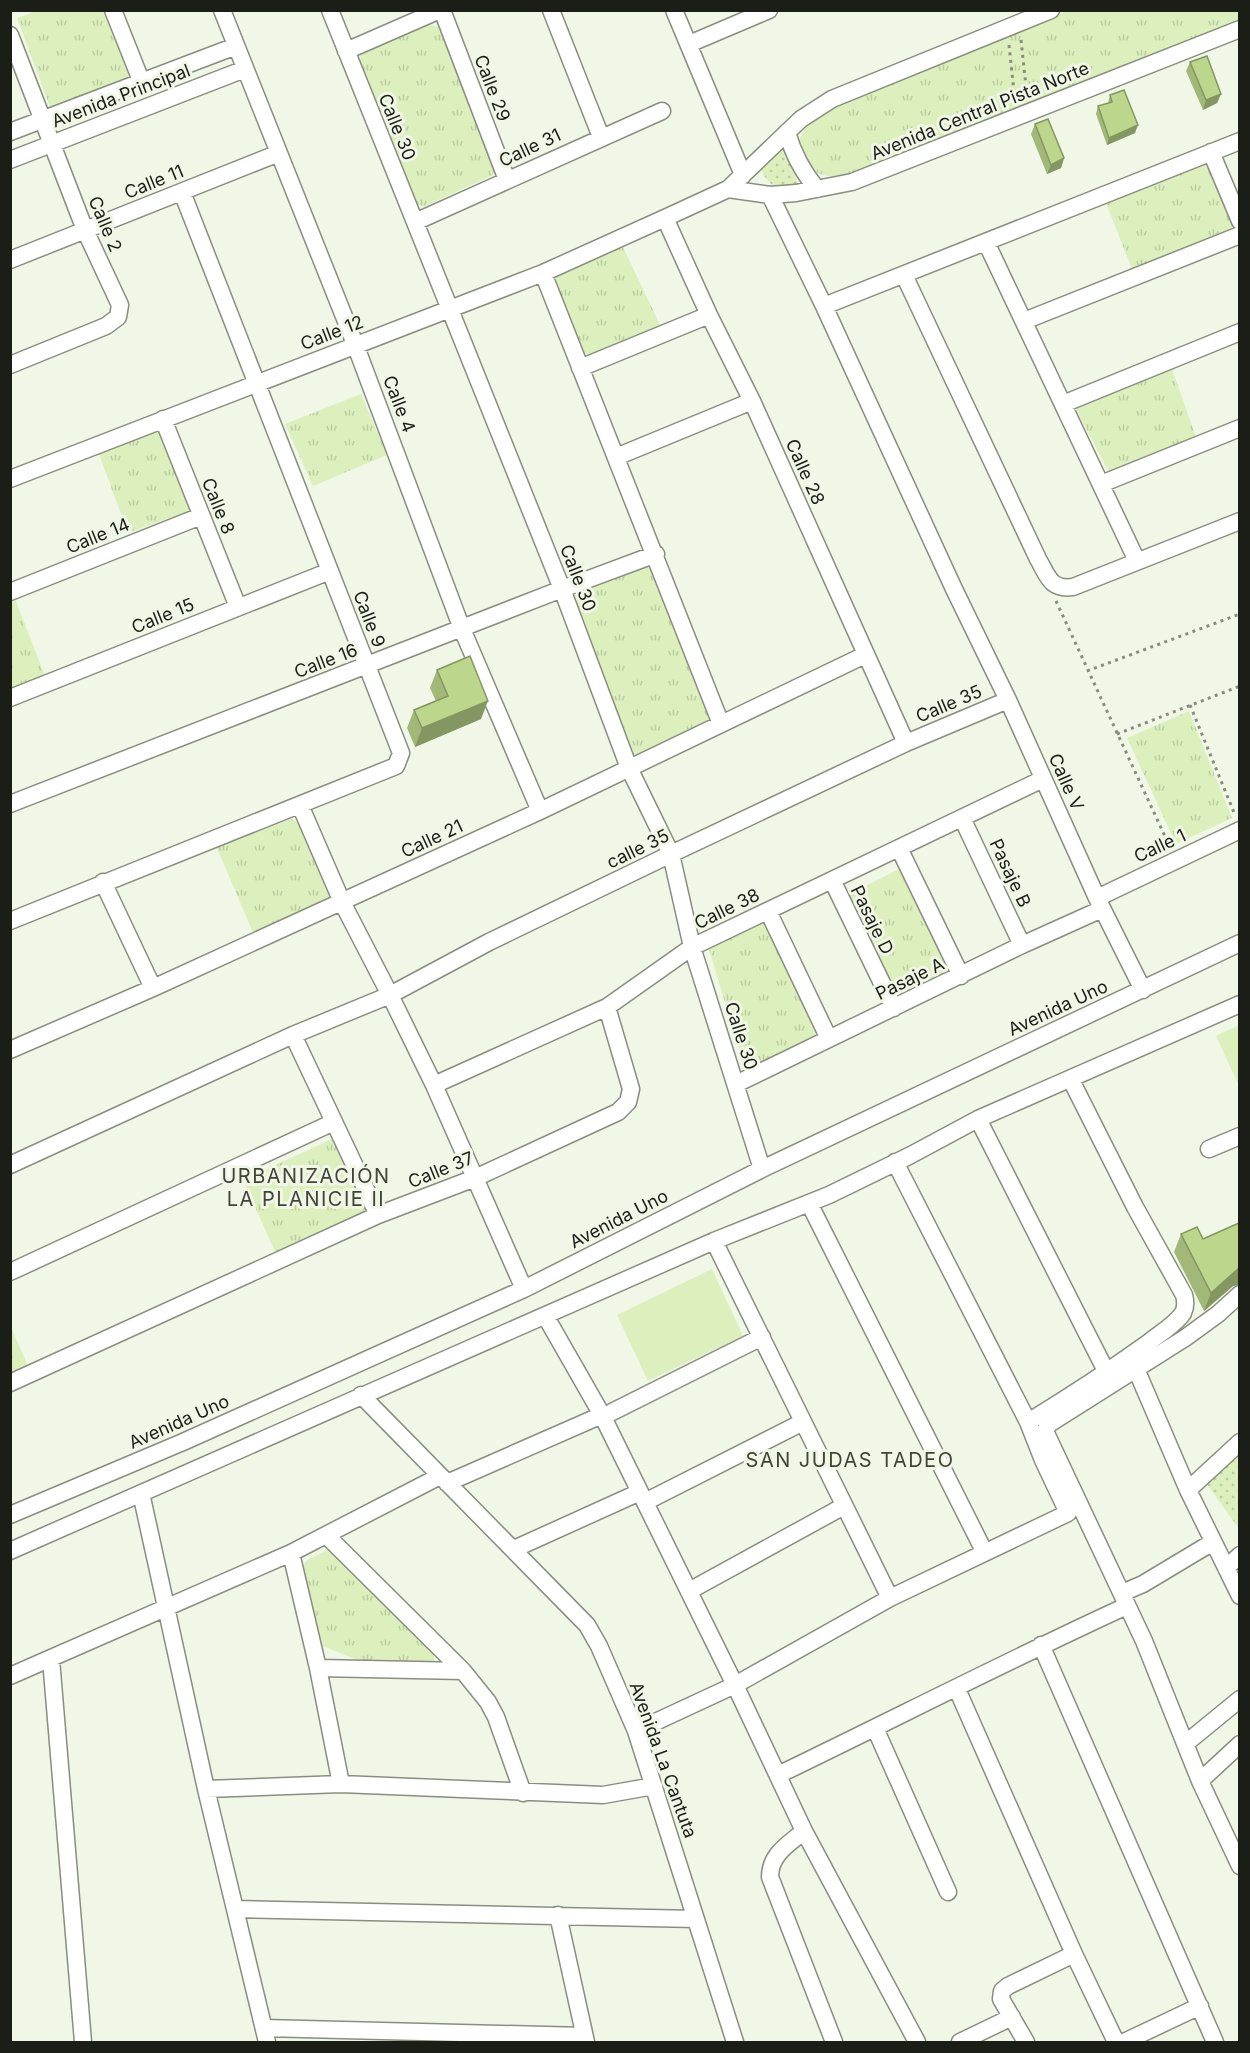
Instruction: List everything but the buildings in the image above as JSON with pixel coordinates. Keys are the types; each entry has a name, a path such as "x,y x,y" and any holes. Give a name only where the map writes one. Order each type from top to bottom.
{"street":[{"path":"113,10 142,83"},
{"name":"Calle 4","path":"222,10 355,344 462,629 540,811"},
{"name":"Calle 30","path":"330,10 562,589 629,768 671,855 692,947 762,1169"},
{"path":"345,51 441,10"},
{"name":"Calle 29","path":"441,10 507,180"},
{"path":"551,10 600,137"},
{"path":"674,10 742,175"},
{"path":"689,44 769,10"},
{"path":"729,189 801,118 832,99 1051,10"},
{"name":"Avenida Central Pista Norte","path":"729,189 770,195 852,182 1239,29"},
{"name":"Calle 2","path":"10,35 85,230 120,305 118,318 106,326 10,365"},
{"name":"Avenida Principal","path":"10,132 236,46"},
{"name":"Avenida Principal","path":"10,160 245,69"},
{"name":"Calle 31","path":"415,222 662,111"},
{"path":"787,132 796,160 804,175 817,189"},
{"path":"824,306 1239,141"},
{"path":"1211,152 1239,221"},
{"name":"Calle 11","path":"10,260 279,153"},
{"name":"Calle 12","path":"10,478 543,273 729,189"},
{"name":"Calle 9","path":"10,921 396,766 401,753 182,192"},
{"name":"Calle V","path":"770,195 1008,700 1100,903 1143,990"},
{"name":"Calle 28","path":"665,218 709,315 752,401 906,743"},
{"path":"1023,321 1239,235"},
{"path":"986,242 1137,561"},
{"path":"543,273 722,724"},
{"path":"904,274 1038,559 1051,582 1057,587 1073,587 1239,521"},
{"path":"580,368 709,315"},
{"path":"1063,404 1239,332"},
{"path":"616,458 752,401"},
{"name":"Calle 8","path":"163,419 238,607"},
{"path":"1101,484 1239,428"},
{"name":"Calle 14","path":"10,592 201,516"},
{"name":"Calle 16","path":"10,804 656,554"},
{"name":"Calle 15","path":"10,698 330,571"},
{"name":"Calle 21","path":"10,1050 153,988 540,811 865,655"},
{"name":"Calle 35","path":"906,743 1008,700"},
{"name":"calle 35","path":"10,1165 293,1035 390,994 489,942 906,743"},
{"name":"Calle 38","path":"434,1085 607,1007 692,947 1043,779"},
{"path":"300,805 342,902 434,1085 524,1289"},
{"name":"Pasaje B","path":"962,818 1022,945"},
{"name":"Calle 1","path":"1100,903 1239,828"},
{"path":"899,848 961,976"},
{"name":"Pasaje D","path":"832,880 894,1008"},
{"path":"103,882 153,988"},
{"name":"Pasaje A","path":"736,1084 961,976 1100,903"},
{"path":"768,911 829,1039"},
{"name":"Avenida Uno","path":"10,1515 183,1442 524,1289 762,1169 1239,943"},
{"path":"10,1551 361,1395 546,1317 714,1241 809,1203 978,1119 1071,1080 1239,1004"},
{"name":"Calle 37","path":"10,1383 378,1215 475,1178 618,1112 628,1102 632,1089 607,1007"},
{"path":"293,1035 378,1215"},
{"path":"1071,1080 1135,1207 1184,1295 1186,1303 1183,1312 1164,1341 1136,1369 1052,1422 1045,1431 1121,1601 1144,1641 1200,1781 1239,1866"},
{"path":"978,1119 1107,1373"},
{"path":"10,1272 334,1122"},
{"path":"1209,1149 1239,1136"},
{"path":"636,1731 735,1685 890,1598 984,1551 1068,1513 1028,1422 895,1162"},
{"path":"809,1203 984,1551"},
{"path":"714,1241 890,1598"},
{"path":"1028,1422 1164,1341 1185,1338 1238,1299"},
{"path":"546,1317 607,1413 642,1497 804,1831 917,2043"},
{"path":"10,1676 291,1553 444,1479 607,1413 762,1337"},
{"path":"1136,1369 1188,1490 1239,1596"},
{"name":"Avenida La Cantuta","path":"361,1395 587,1625 599,1646 636,1731 735,2043"},
{"path":"514,1549 642,1497 803,1422"},
{"path":"1188,1490 1239,1442"},
{"path":"141,1493 206,1789 266,2035 585,2039 558,1915"},
{"path":"689,1591 844,1506"},
{"path":"326,1535 463,1671 488,1702 496,1717 524,1793"},
{"path":"778,1775 1041,1646 1121,1601 1143,1584 1213,1542"},
{"path":"291,1553 318,1668 341,1784"},
{"path":"1226,1568 1239,1555"},
{"path":"1041,1646 1215,2043"},
{"path":"51,1659 83,2043"},
{"path":"318,1668 463,1671"},
{"path":"957,1689 1074,1954 1116,2043"},
{"path":"1185,1744 1239,1699"},
{"path":"875,1728 948,1892"},
{"path":"1200,1781 1239,1744"},
{"path":"206,1789 341,1784 603,1795 654,1786"},
{"path":"804,1831 775,1856 770,1869 770,1877 834,2043"},
{"path":"236,1909 696,1918"},
{"path":"1026,2043 1001,1999 1004,1988 1074,1954"},
{"path":"1124,2043 1200,2006"},
{"path":"960,2043 1012,2017"}],"path":[{"path":"1013,26 1023,115"},
{"path":"1013,26 1023,115"},
{"path":"1051,582 1058,608 1176,860"},
{"path":"1087,671 1239,614"},
{"path":"1117,734 1239,686"},
{"path":"1190,705 1239,828"}],"green space":[{"path":"36,11 103,11 129,74 128,82 58,110 50,107 17,18"},
{"path":"1067,11 1239,11 1239,23 853,177 827,176 813,172 797,150 805,129 832,103"},
{"path":"427,24 438,27 495,166 493,175 423,207 418,204 358,61 362,53"},
{"path":"782,147 798,185 791,187 772,185 763,175 761,163"},
{"path":"1201,163 1210,167 1233,225 1231,231 1132,269 1106,203"},
{"path":"622,245 661,327 589,356 583,352 554,280 559,271"},
{"path":"1172,369 1196,437 1110,471 1076,409 1080,405"},
{"path":"361,394 387,455 313,486 285,424"},
{"path":"158,431 164,436 191,510 128,533 99,454"},
{"path":"645,564 655,570 712,717 708,724 640,755 634,754 571,597 575,591"},
{"path":"15,599 45,676 11,689 10,601"},
{"path":"1189,711 1232,818 1176,844 1127,738"},
{"path":"291,819 299,823 331,895 329,900 254,935 217,848"},
{"path":"901,868 954,973 898,1004 848,895"},
{"path":"769,920 823,1037 747,1076 709,949"},
{"path":"1239,1025 1239,1086 1216,1036"},
{"path":"332,1139 341,1143 370,1214 277,1256 243,1180"},
{"path":"712,1269 743,1336 648,1381 617,1315"},
{"path":"10,1325 28,1366 10,1374"},
{"path":"1239,1455 1239,1529 1207,1484"},
{"path":"328,1550 434,1654 434,1663 357,1660 323,1646 301,1569 307,1560"}],"district":[{"name":"URBANIZACIÓN LA PLANICIE II","path":"306,1188"},
{"name":"SAN JUDAS TADEO","path":"850,1460"}]}
